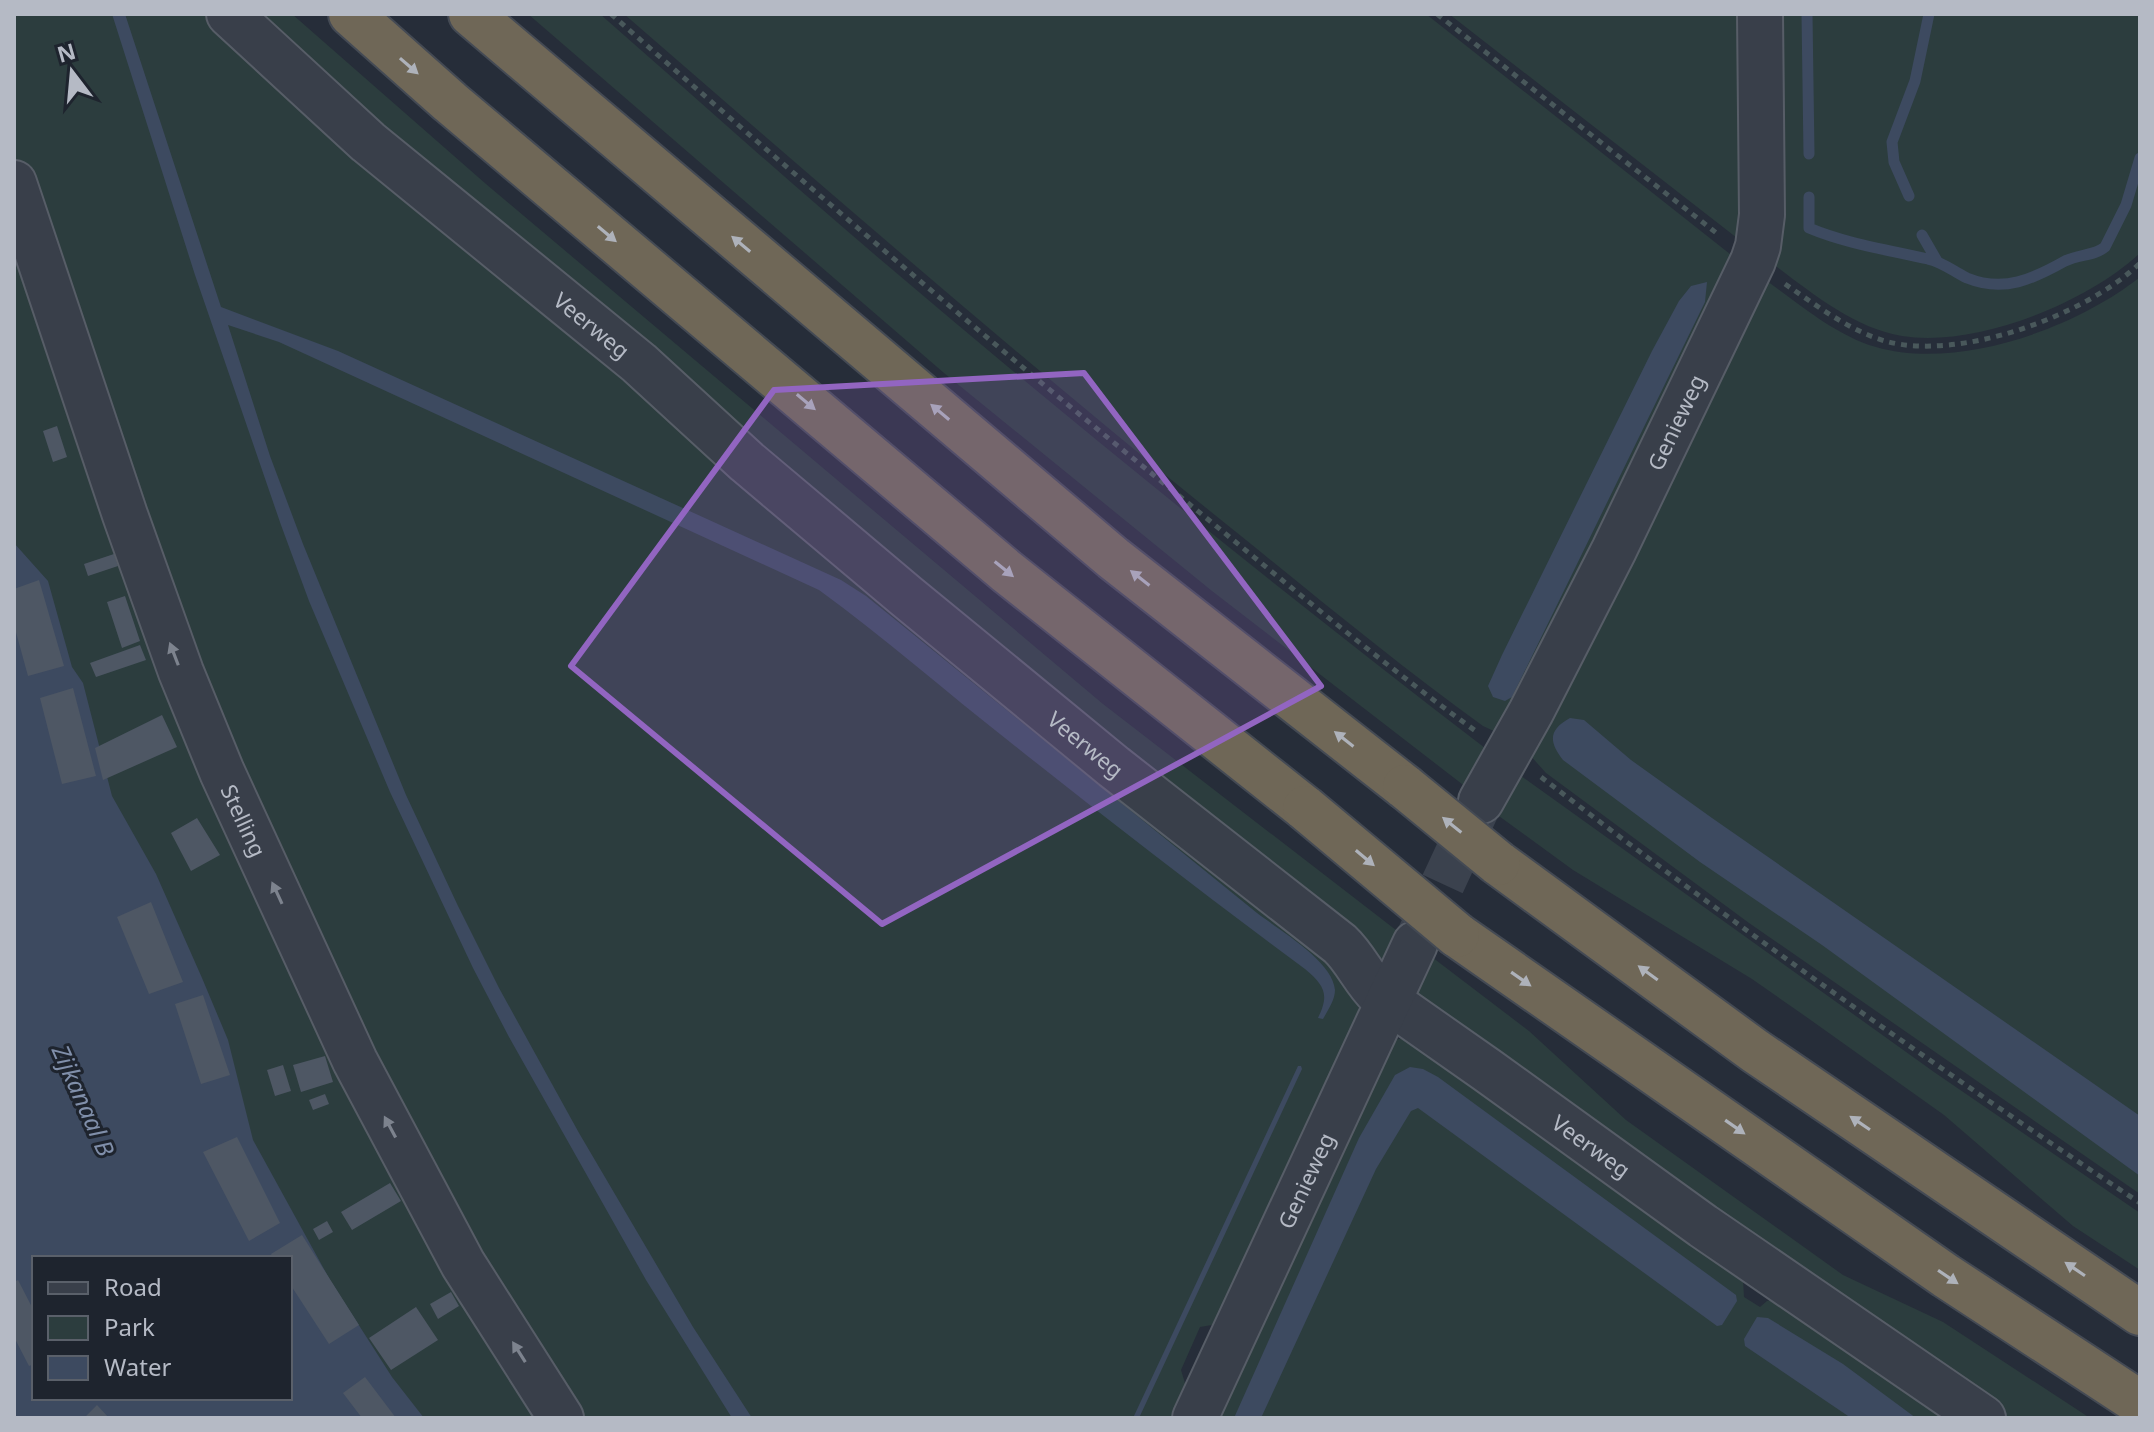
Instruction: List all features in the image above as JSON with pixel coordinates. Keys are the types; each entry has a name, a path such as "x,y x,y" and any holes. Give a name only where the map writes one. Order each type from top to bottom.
{"highway":[{"path":"351,14 450,102 1006,571 1305,808 1457,935 1946,1276 2140,1403"},
{"path":"471,14 1113,558 1498,863 1755,1051 2140,1313"}],"street":[{"name":"Veerweg","path":"229,14 368,142 639,363 747,462 883,577 1114,767 1340,944 1351,954 1372,988 1388,1002 1703,1226 1983,1418"},
{"name":"Genieweg","path":"1481,801 1531,712 1621,536 1753,261 1762,215 1760,14"},
{"name":"Stelling","path":"14,183 164,627 222,772 361,1072 463,1264 561,1418"},
{"name":"Genieweg","path":"1195,1418 1415,944"}],"path":[{"path":"611,14 1068,407 1422,691 1752,934 2140,1203"},
{"path":"1437,14 1753,261 1818,307 1884,340 1925,346 1982,339 2056,317 2101,294 2140,263"}],"highlighted area":[{"path":"1084,373 1321,686 882,924 571,666 774,390"}],"green space":[{"path":"14,14 217,14 1298,924 1359,1001 1358,1020 1230,1322 1200,1327 1181,1370 1191,1403 1184,1418 572,1418 392,1114 140,533 14,154"},
{"path":"248,14 292,14 486,184 1103,704 1405,937 1388,969 1308,906"},
{"path":"528,14 600,14 1034,389 1485,748 1488,753 1471,791 1212,591 944,373"},
{"path":"624,14 1426,14 1730,254 1734,261 1500,734 1483,726 1391,657 1163,473 930,278"},
{"path":"1449,14 1742,14 1747,188 1737,238"},
{"path":"1775,14 2140,14 2140,253 2091,289 2061,304 2028,318 1963,335 1931,338 1902,336 1866,325 1832,306 1769,261"},
{"path":"14,209 135,567 552,1418 14,1418"},
{"path":"2140,277 2140,1194 1749,923 1546,773 1528,753 1767,281 1819,318 1861,342 1908,353 1943,353 1979,349 2050,328 2114,296"},
{"path":"1517,773 1934,1072 2140,1213 2140,1270 2073,1226 1944,1115 1805,1016 1752,979 1573,870 1492,811"},
{"path":"1424,951 1529,1031 1626,1120 1843,1275 1943,1322 2090,1418 1999,1418 1417,998 1415,988"},
{"path":"1415,1039 1743,1279 1744,1297 1760,1307 1775,1299 1965,1418 1209,1418 1394,1040"}],"water":[{"path":"112,14 125,14 221,307 338,351 841,580 866,596 1315,957 1332,979 1335,990 1323,1019 1318,1018 1324,1002 1323,990 1305,969 1120,828 819,590 279,342 228,325 270,456 303,544 406,795 499,988 579,1133 693,1327 752,1418 732,1418 646,1280 509,1037 390,792 309,601 281,525 195,275"},
{"path":"1707,282 1705,302 1512,697 1505,701 1493,697 1488,686 1502,655 1652,351 1679,301 1691,286"},
{"name":"Zijkanaal B","path":"14,543 48,581 72,667 83,683 112,796 156,874 228,1040 253,1140 330,1280 392,1377 424,1418 14,1418"},
{"path":"1570,718 1584,720 1631,760 1712,818 2140,1116 2140,1176 1822,945 1700,862 1563,760 1555,748 1553,737 1558,727"},
{"path":"1298,1066 1302,1069 1139,1418 1133,1418"},
{"path":"1410,1067 1423,1069 1438,1077 1736,1295 1737,1301 1722,1325 1717,1326 1418,1108 1411,1111 1376,1169 1261,1418 1234,1418 1359,1138 1395,1075"},
{"path":"1757,1317 1768,1318 1843,1364 1916,1418 1851,1418 1745,1346 1744,1339"}],"building":[{"path":"57,426 67,457 53,462 43,431"},
{"path":"114,554 118,566 88,576 84,564"},
{"path":"39,580 64,666 28,676 14,625 14,589"},
{"path":"125,596 140,641 122,648 107,602"},
{"path":"140,645 146,660 96,677 90,663"},
{"path":"73,688 96,776 62,784 40,698"},
{"path":"162,715 177,747 103,780 95,748"},
{"path":"197,818 220,855 191,871 171,833"},
{"path":"151,902 183,982 149,994 117,917"},
{"path":"203,995 230,1075 201,1084 175,1004"},
{"path":"325,1056 333,1082 301,1092 293,1065"},
{"path":"283,1065 291,1091 275,1096 267,1070"},
{"path":"325,1094 329,1104 313,1110 309,1100"},
{"path":"237,1137 280,1223 249,1241 203,1152"},
{"path":"390,1183 401,1201 352,1230 341,1212"},
{"path":"327,1221 333,1232 319,1240 313,1229"},
{"path":"302,1235 359,1325 329,1344 292,1287 292,1256 271,1254"},
{"path":"18,1280 32,1307 32,1365 29,1366 14,1337 14,1282"},
{"path":"451,1292 459,1306 438,1319 430,1304"},
{"path":"416,1307 438,1340 391,1370 369,1338"},
{"path":"365,1377 396,1418 362,1418 343,1393"},
{"path":"97,1405 109,1418 84,1418"}],"waterway":[{"path":"1807,14 1809,154"},
{"path":"1909,196 1894,162 1892,142 1915,81 1929,14"},
{"path":"1809,197 1809,228 1853,242 1933,260 1981,282 2006,284 2030,278 2105,247 2126,205 2140,158"},
{"path":"1922,235 1937,261"}],"tunnel":[{"path":"1415,944 1481,801"}]}
